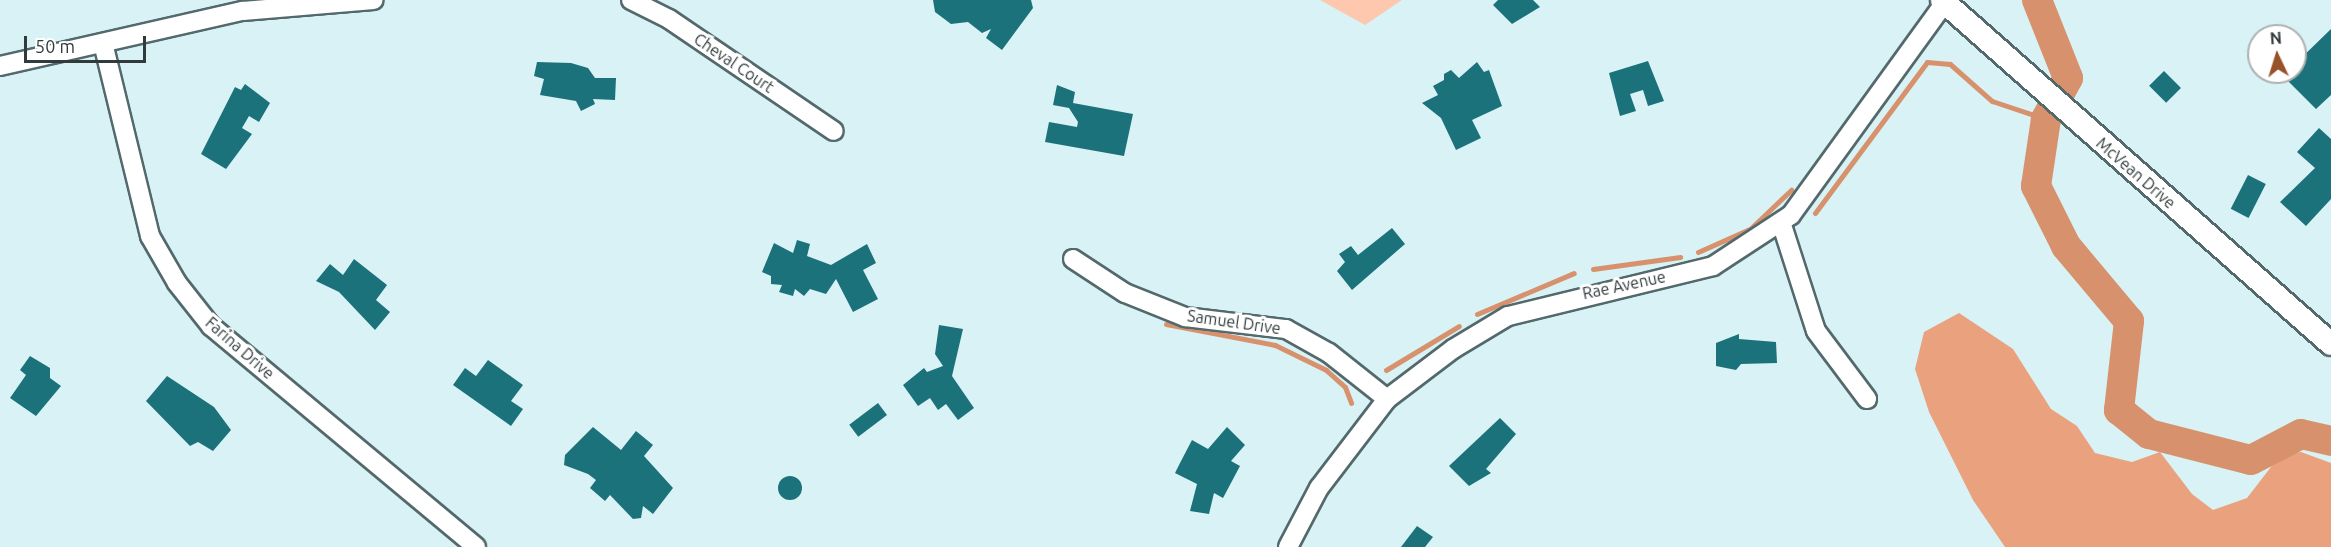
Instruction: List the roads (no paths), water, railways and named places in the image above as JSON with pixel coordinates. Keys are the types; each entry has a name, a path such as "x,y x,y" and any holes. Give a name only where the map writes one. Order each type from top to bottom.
{"main road":[{"name":"McVean Drive","path":"1944,1 2331,344"}],"street":[{"path":"0,66 243,11 374,0"},
{"name":"Cheval Court","path":"631,0 669,19 834,131"},
{"name":"Rae Avenue","path":"1288,547 1319,488 1387,399 1508,316 1713,266 1781,222 1944,1"},
{"name":"Farina Drive","path":"103,43 150,236 177,283 211,326 476,547"},
{"path":"1781,222 1816,332 1867,399"},
{"name":"Samuel Drive","path":"1073,259 1125,293 1185,317 1286,328 1387,399"}],"waterway":[{"path":"2037,0 2068,78 2046,119 2036,186 2066,246 2129,321 2119,410 2149,434 2251,460 2301,434 2331,441"},
{"path":"1815,213 1927,62 1950,64 1992,101 2046,119"},
{"path":"1698,252 1750,229 1791,190"},
{"path":"1593,269 1680,257"},
{"path":"1477,314 1574,273"},
{"path":"1166,324 1275,345 1326,370 1345,387 1351,403"},
{"path":"1386,370 1459,326"}]}
